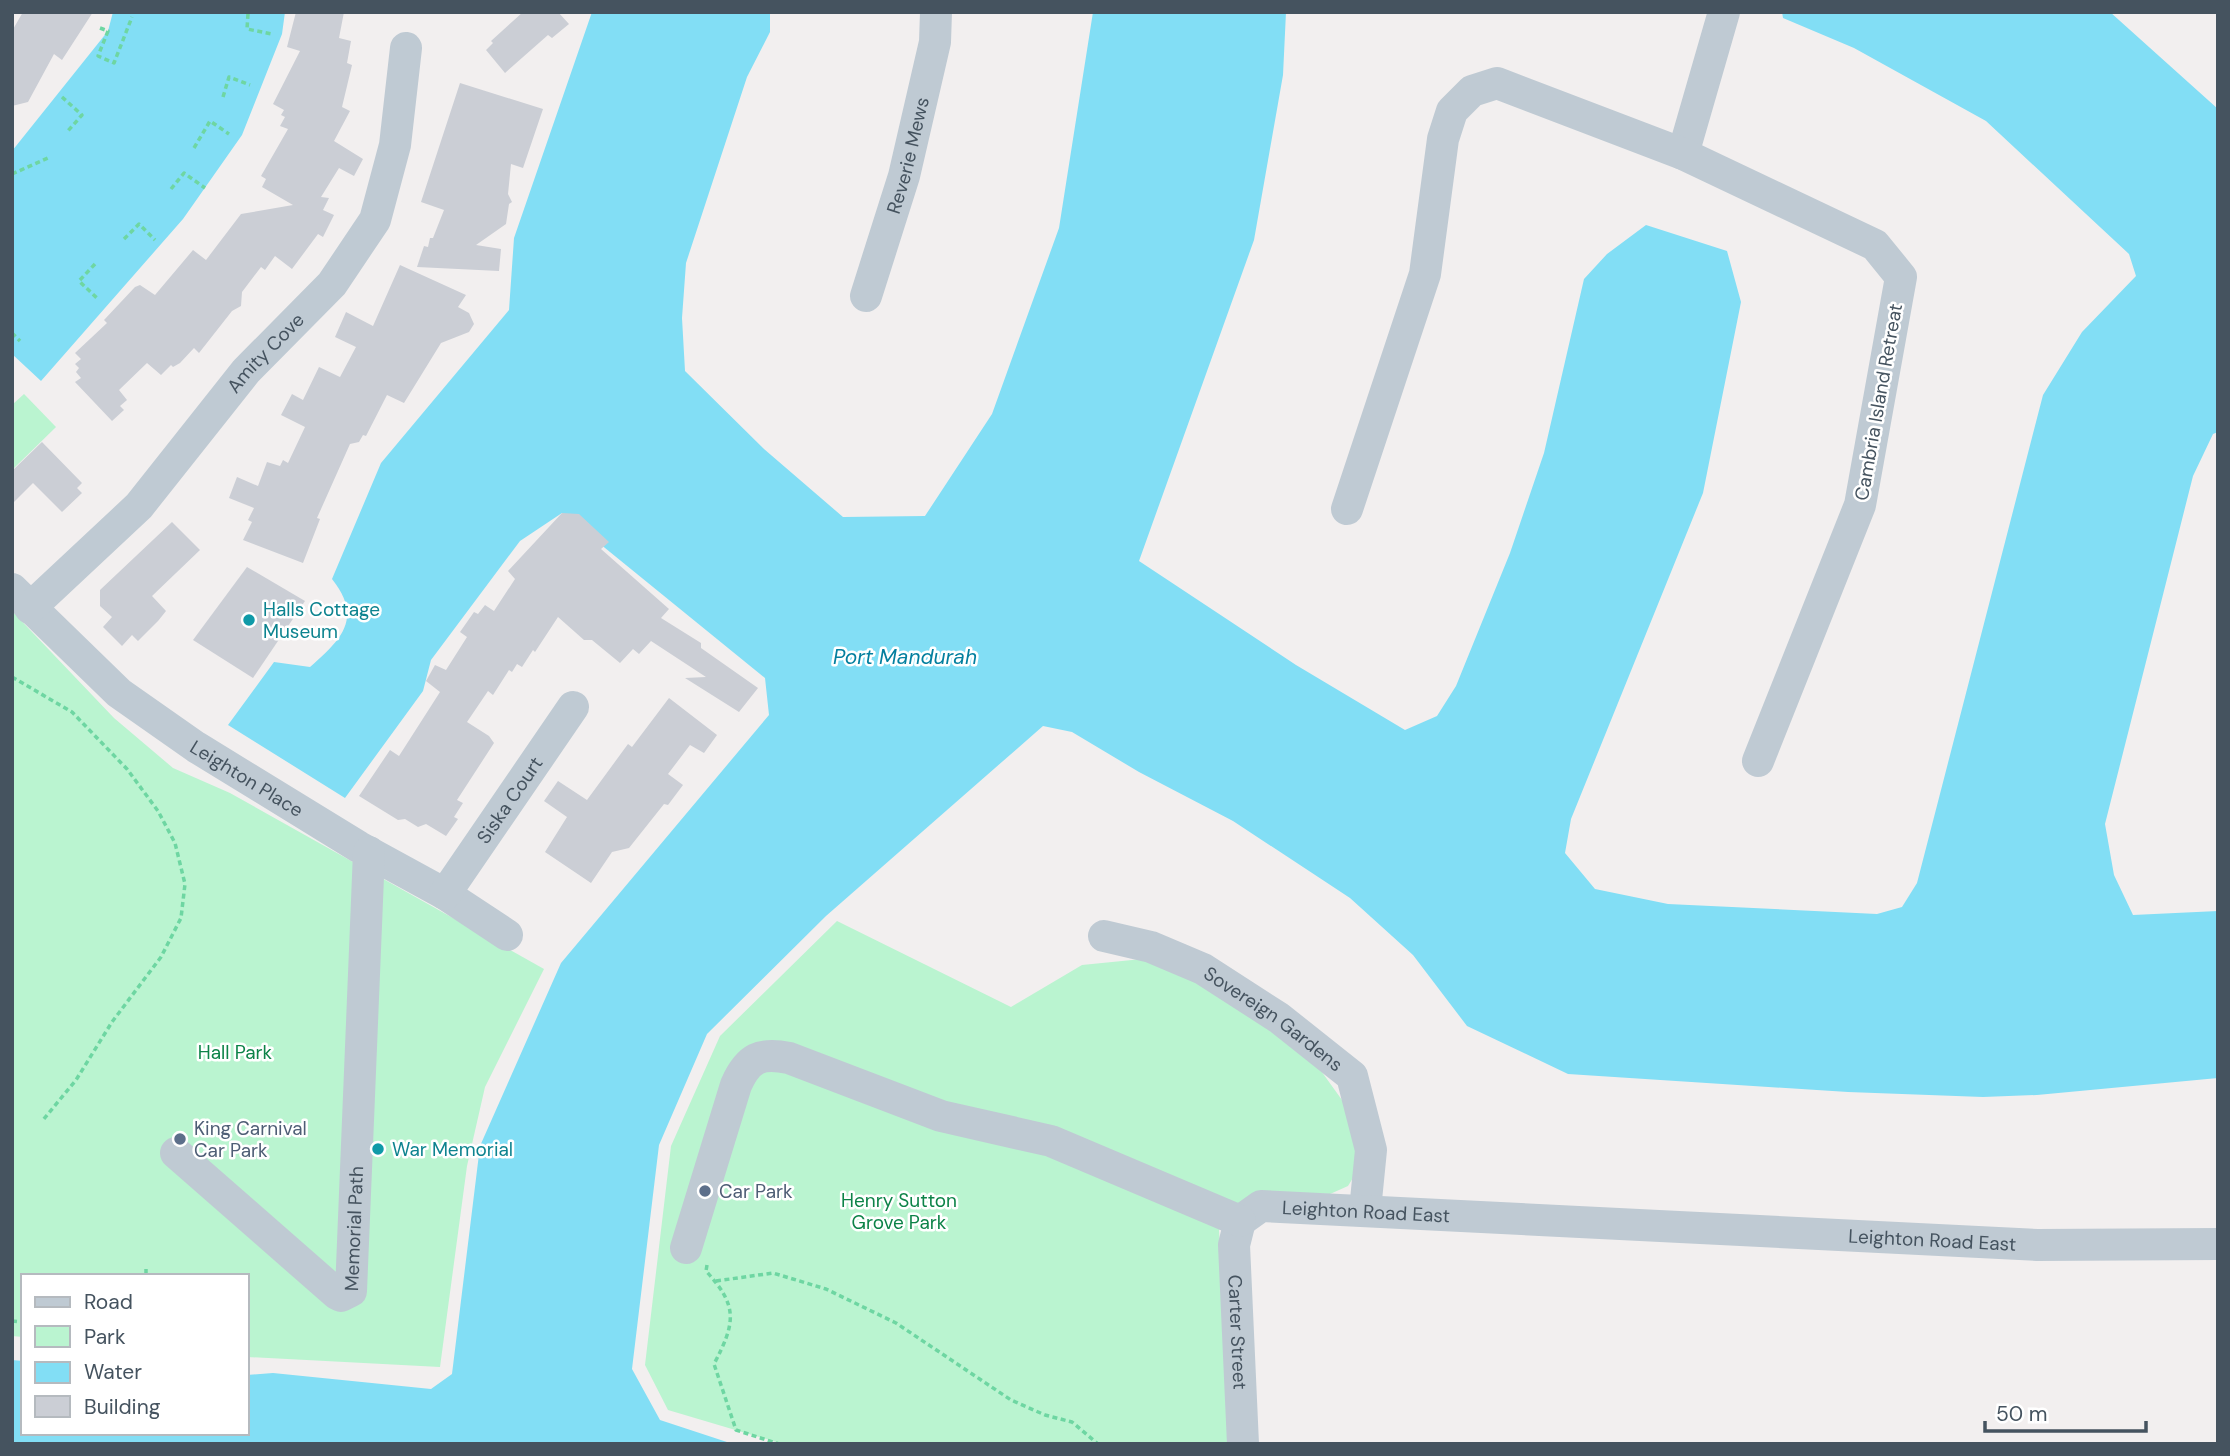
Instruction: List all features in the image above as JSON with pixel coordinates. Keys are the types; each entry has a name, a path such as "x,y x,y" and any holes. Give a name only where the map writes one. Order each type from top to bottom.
{"street":[{"name":"Reverie Mews","path":"866,296 904,176 935,42 936,12"},
{"path":"1683,154 1724,12"},
{"name":"Amity Cove","path":"21,599 139,506 194,433 246,371 331,284 375,220 395,145 406,48"},
{"name":"Cambria Island Retreat","path":"1347,509 1425,274 1443,139 1452,111 1472,91 1497,83 1683,154 1875,245 1901,277 1860,505 1758,761"},
{"name":"Leighton Place","path":"21,599 119,694 196,747 369,852 445,894 507,935"},
{"name":"Siska Court","path":"445,894 573,707"},
{"name":"Memorial Path","path":"176,1153 337,1294 341,1296 351,1291 369,852"},
{"name":"Sovereign Gardens","path":"1104,936 1152,947 1203,969 1279,1018 1352,1076 1371,1150 1365,1210"},
{"path":"696,1256 725,1123 744,1067 757,1056 769,1054 789,1058 941,1116 1051,1140 1240,1221"},
{"name":"Leighton Road East","path":"1240,1221 1261,1206 2036,1245 2218,1244"},
{"name":"Carter Street","path":"1240,1221 1234,1245 1243,1444"}],"path":[{"path":"248,14 247,29 272,34"},
{"path":"100,28 108,31 98,56 114,63 132,17"},
{"path":"222,97 229,77 250,85"},
{"path":"62,97 82,115 67,131"},
{"path":"194,148 210,121 229,134"},
{"path":"12,174 48,158"},
{"path":"171,189 184,173 205,188"},
{"path":"124,239 139,224 155,240"},
{"path":"95,264 79,281 99,300"},
{"path":"12,333 20,341"},
{"path":"12,677 72,712 127,769 158,811 175,842 185,884 181,918 161,957 112,1022 76,1080 43,1120"},
{"path":"696,1256 716,1281 732,1310 725,1343 714,1364 723,1398 736,1430 779,1444"},
{"path":"146,1269 146,1274"},
{"path":"716,1281 772,1273 826,1289 896,1323 1011,1400 1045,1415 1072,1422 1098,1444"}],"green space":[{"path":"24,394 56,427 12,470 12,405"},
{"name":"Hall Park","path":"12,611 114,718 173,768 230,793 544,969 485,1087 467,1166 440,1367 248,1357 248,1274 21,1274 21,1337 12,1336"},
{"name":"Henry Sutton Grove Park","path":"837,921 1011,1007 1082,965 1152,958 1213,986 1319,1068 1347,1107 1359,1168 1348,1186 1330,1194 1260,1191 1219,1230 1230,1444 783,1444 668,1410 645,1365 671,1146 720,1036"}],"water":[{"path":"113,12 285,12 282,34 242,135 183,219 41,381 12,354 12,151 108,31"},
{"name":"Port Mandurah","path":"592,12 770,12 770,32 747,77 686,263 682,318 685,371 764,449 843,517 925,516 992,414 1059,228 1093,12 1286,12 1283,75 1254,240 1139,561 1296,665 1405,730 1437,716 1456,686 1510,553 1544,453 1584,279 1607,254 1646,225 1727,251 1741,302 1703,493 1571,819 1565,853 1595,889 1668,904 1877,914 1902,907 1917,883 2043,395 2082,332 2136,276 2129,254 1986,121 1854,48 1783,18 1782,12 2110,12 2218,109 2218,432 2213,434 2193,476 2105,824 2114,875 2133,915 2218,911 2218,1078 2037,1095 1983,1097 1848,1092 1568,1074 1467,1026 1413,955 1350,898 1233,821 1139,772 1072,732 1043,726 826,916 707,1034 659,1145 632,1369 660,1420 733,1444 12,1444 12,1360 21,1361 21,1435 248,1435 248,1375 273,1373 431,1389 452,1374 480,1146 561,963 769,715 765,678 562,513 520,541 431,660 423,691 345,798 228,725 274,662 310,667 331,647 345,627 346,605 332,579 381,463 509,310 514,238"}],"building":[{"path":"23,12 93,12 62,60 54,54 28,102 12,106 12,31"},
{"path":"296,12 344,12 339,38 351,41 347,63 352,65 342,107 350,111 334,141 363,159 354,176 339,168 321,197 329,198 323,210 334,215 323,237 318,234 292,269 275,256 265,270 261,267 242,292 241,306 232,311 199,353 194,348 180,363 173,367 171,365 161,375 147,363 119,390 127,400 120,406 124,410 112,421 75,382 81,378 76,372 79,368 75,364 81,359 75,353 107,323 104,320 135,287 140,285 155,295 193,250 206,260 241,214 293,205 262,187 266,179 261,176 288,129 280,126 285,117 281,115 284,110 273,104 300,51 287,47"},
{"path":"523,12 558,12 569,24 552,38 548,35 505,73 486,50 493,43 491,41"},
{"path":"460,83 543,109 523,168 511,164 508,194 512,202 509,204 506,224 476,245 501,249 499,271 417,267 424,246 428,247 430,238 433,238 444,210 421,202"},
{"path":"400,265 466,295 458,307 469,313 474,324 469,332 441,343 404,403 387,395 366,436 363,435 359,442 350,444 317,518 320,519 303,563 243,540 252,522 248,520 254,508 229,498 237,477 258,486 267,462 280,466 283,460 288,463 305,427 281,415 292,394 303,400 319,367 340,377 356,347 335,337 346,312 373,326"},
{"path":"42,442 82,483 77,488 82,493 62,512 33,483 12,504 12,471"},
{"path":"562,513 579,514 609,542 601,549 669,609 661,618 701,643 701,648 758,688 739,712 685,678 706,677 651,641 639,654 633,649 620,663 592,640 584,640 558,617 522,667 517,664 512,672 509,670 493,695 488,691 467,722 489,736 494,743 457,800 463,803 454,817 458,819 446,836 426,824 418,827 405,819 398,820 359,796 390,750 399,756 440,692 426,681 435,665 446,670 467,637 460,632 474,612 478,614 485,605 494,611 515,579 508,571"},
{"path":"172,522 200,550 152,596 166,611 158,621 138,641 132,635 122,646 103,627 112,617 100,606 100,590"},
{"name":"Halls Cottage Museum","path":"247,567 305,601 253,678 193,640"},
{"path":"669,698 717,735 704,753 690,745 668,774 683,785 629,848 612,852 591,883 545,852 567,817 544,801 558,781 587,800 628,744 632,747"}],"place":[{"name":"Halls Cottage Museum","path":"249,620"},
{"name":"King Carnival Car Park","path":"180,1139"},
{"name":"War Memorial","path":"378,1149"},
{"name":"Car Park","path":"705,1191"}]}
